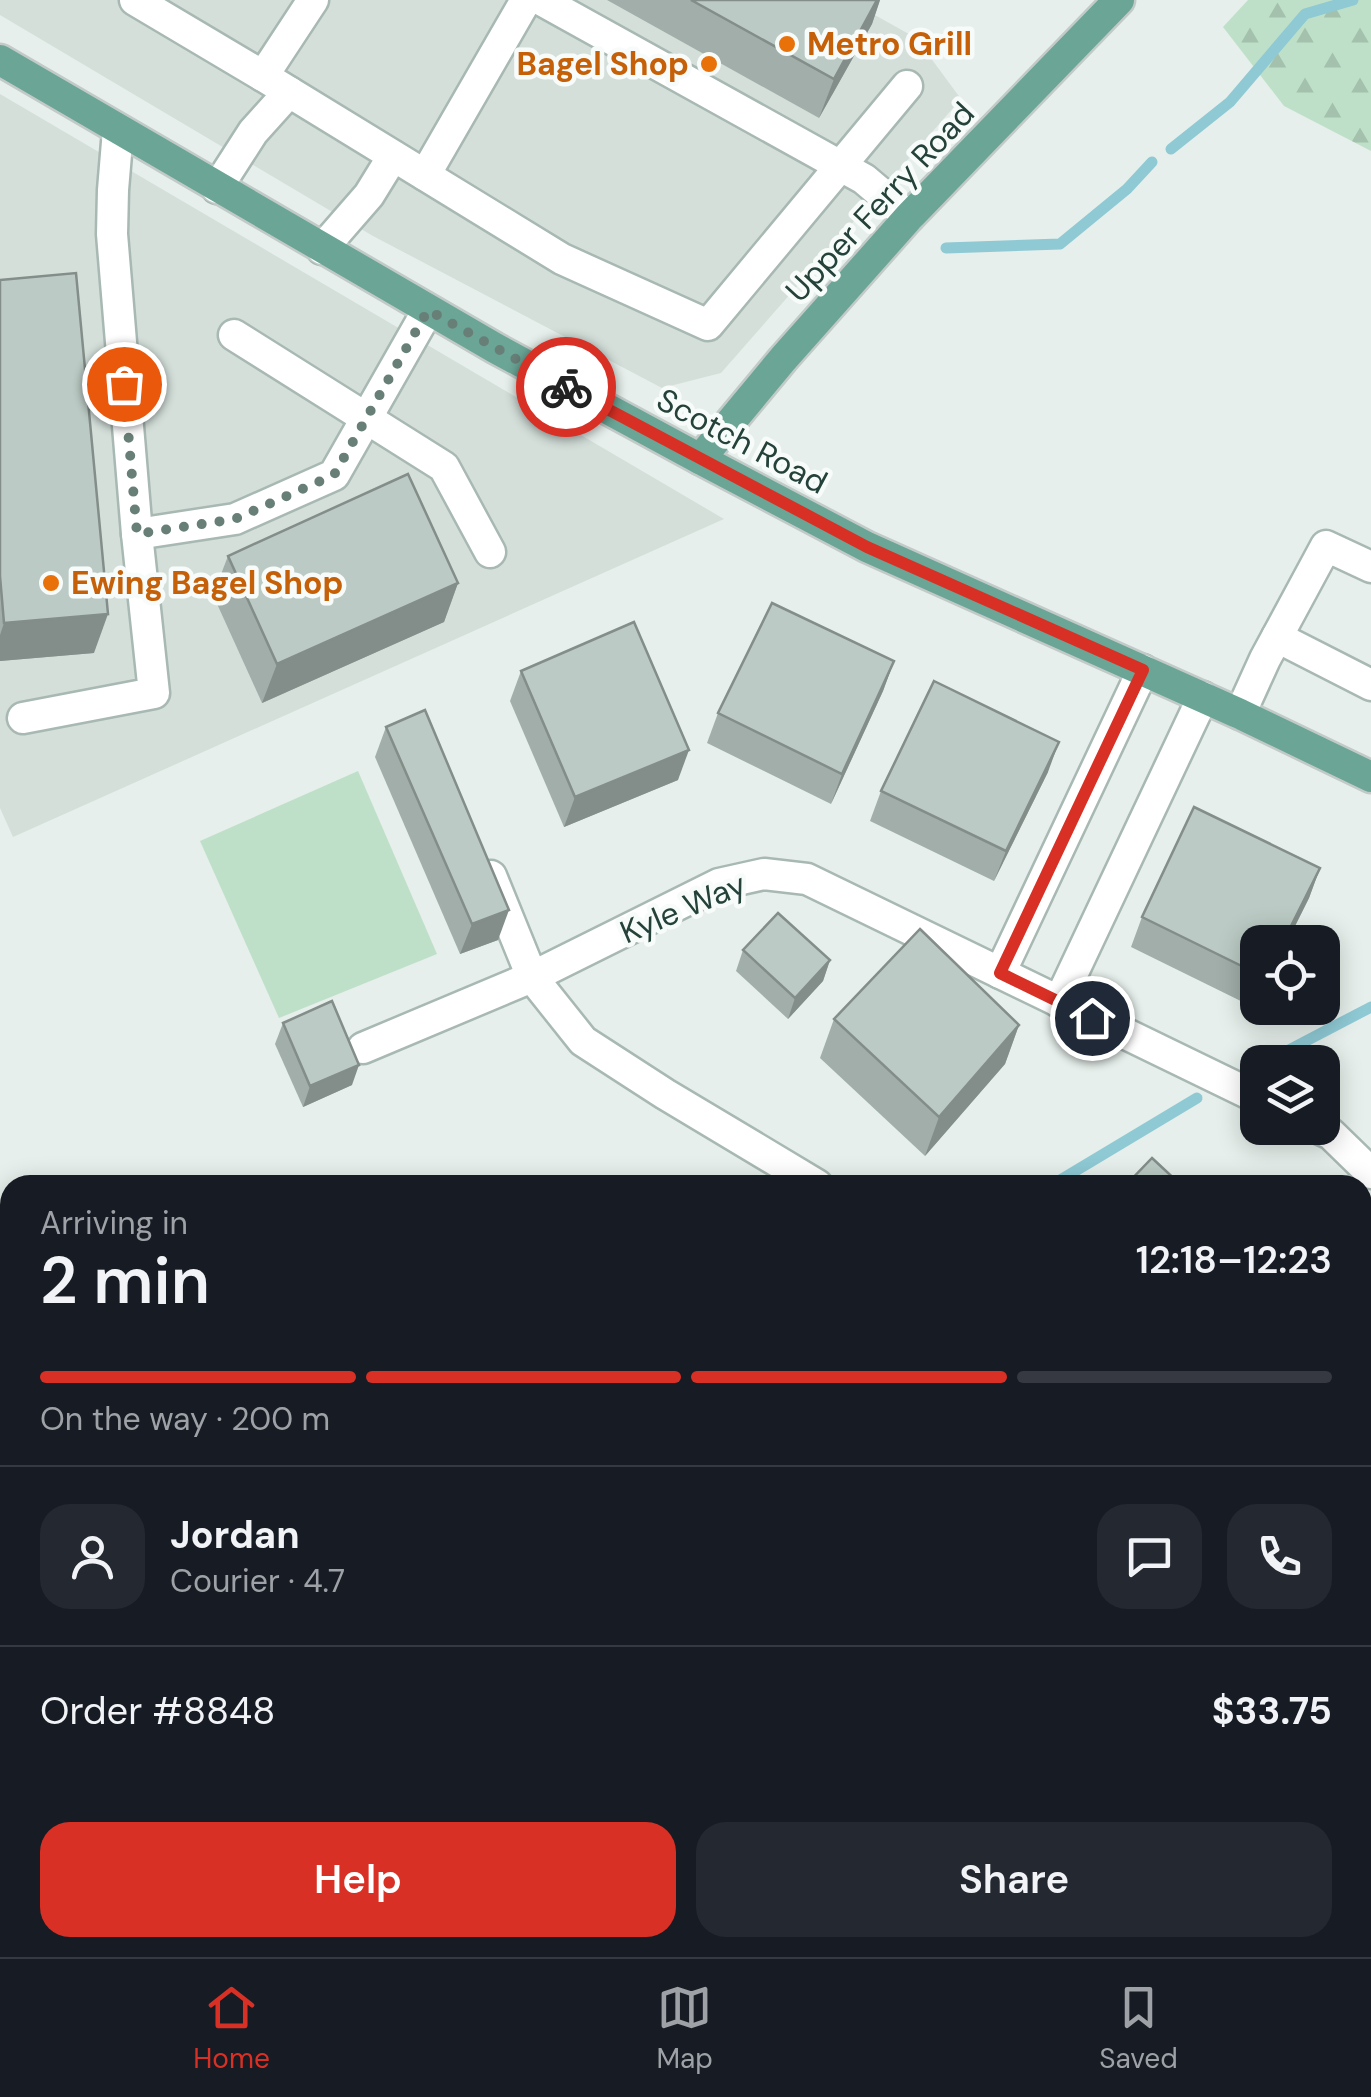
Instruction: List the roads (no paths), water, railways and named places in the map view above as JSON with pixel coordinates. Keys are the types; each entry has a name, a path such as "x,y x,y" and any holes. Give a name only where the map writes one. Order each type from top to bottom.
{"main road":[{"name":"Upper Ferry Road","path":"700,460 909,217 1119,0"},
{"name":"Scotch Road","path":"0,60 428,310 700,460 867,547 1203,697 1371,778"}],"street":[{"path":"135,0 562,258 708,325 907,86"},
{"path":"217,188 254,132 313,0"},
{"path":"425,175 526,0"},
{"path":"541,0 864,179 909,217"},
{"path":"23,718 154,693 112,234 118,130"},
{"path":"322,249 369,195 393,156"},
{"path":"137,534 235,519 334,475 428,310"},
{"path":"234,335 444,467 490,552"},
{"path":"1240,714 1326,546 1371,567"},
{"path":"1277,636 1371,685"},
{"path":"1000,973 1143,670"},
{"path":"1059,1002 1203,697"},
{"path":"481,850 532,977 583,1041 800,1175"},
{"name":"Kyle Way","path":"363,1048 532,977 719,884 764,874 807,879 1240,1089"},
{"path":"1340,1143 1371,1173"}],"waterway":[{"path":"1171,149 1230,102 1305,14 1353,0"},
{"path":"946,248 1060,244 1127,189 1152,162"},
{"path":"1298,1045 1371,1007"},
{"path":"1069,1175 1197,1098"}],"place":[{"name":"Metro Grill","path":"787,44"},
{"name":"Bagel Shop","path":"709,64"},
{"name":"Ewing Bagel Shop","path":"51,583"}]}
